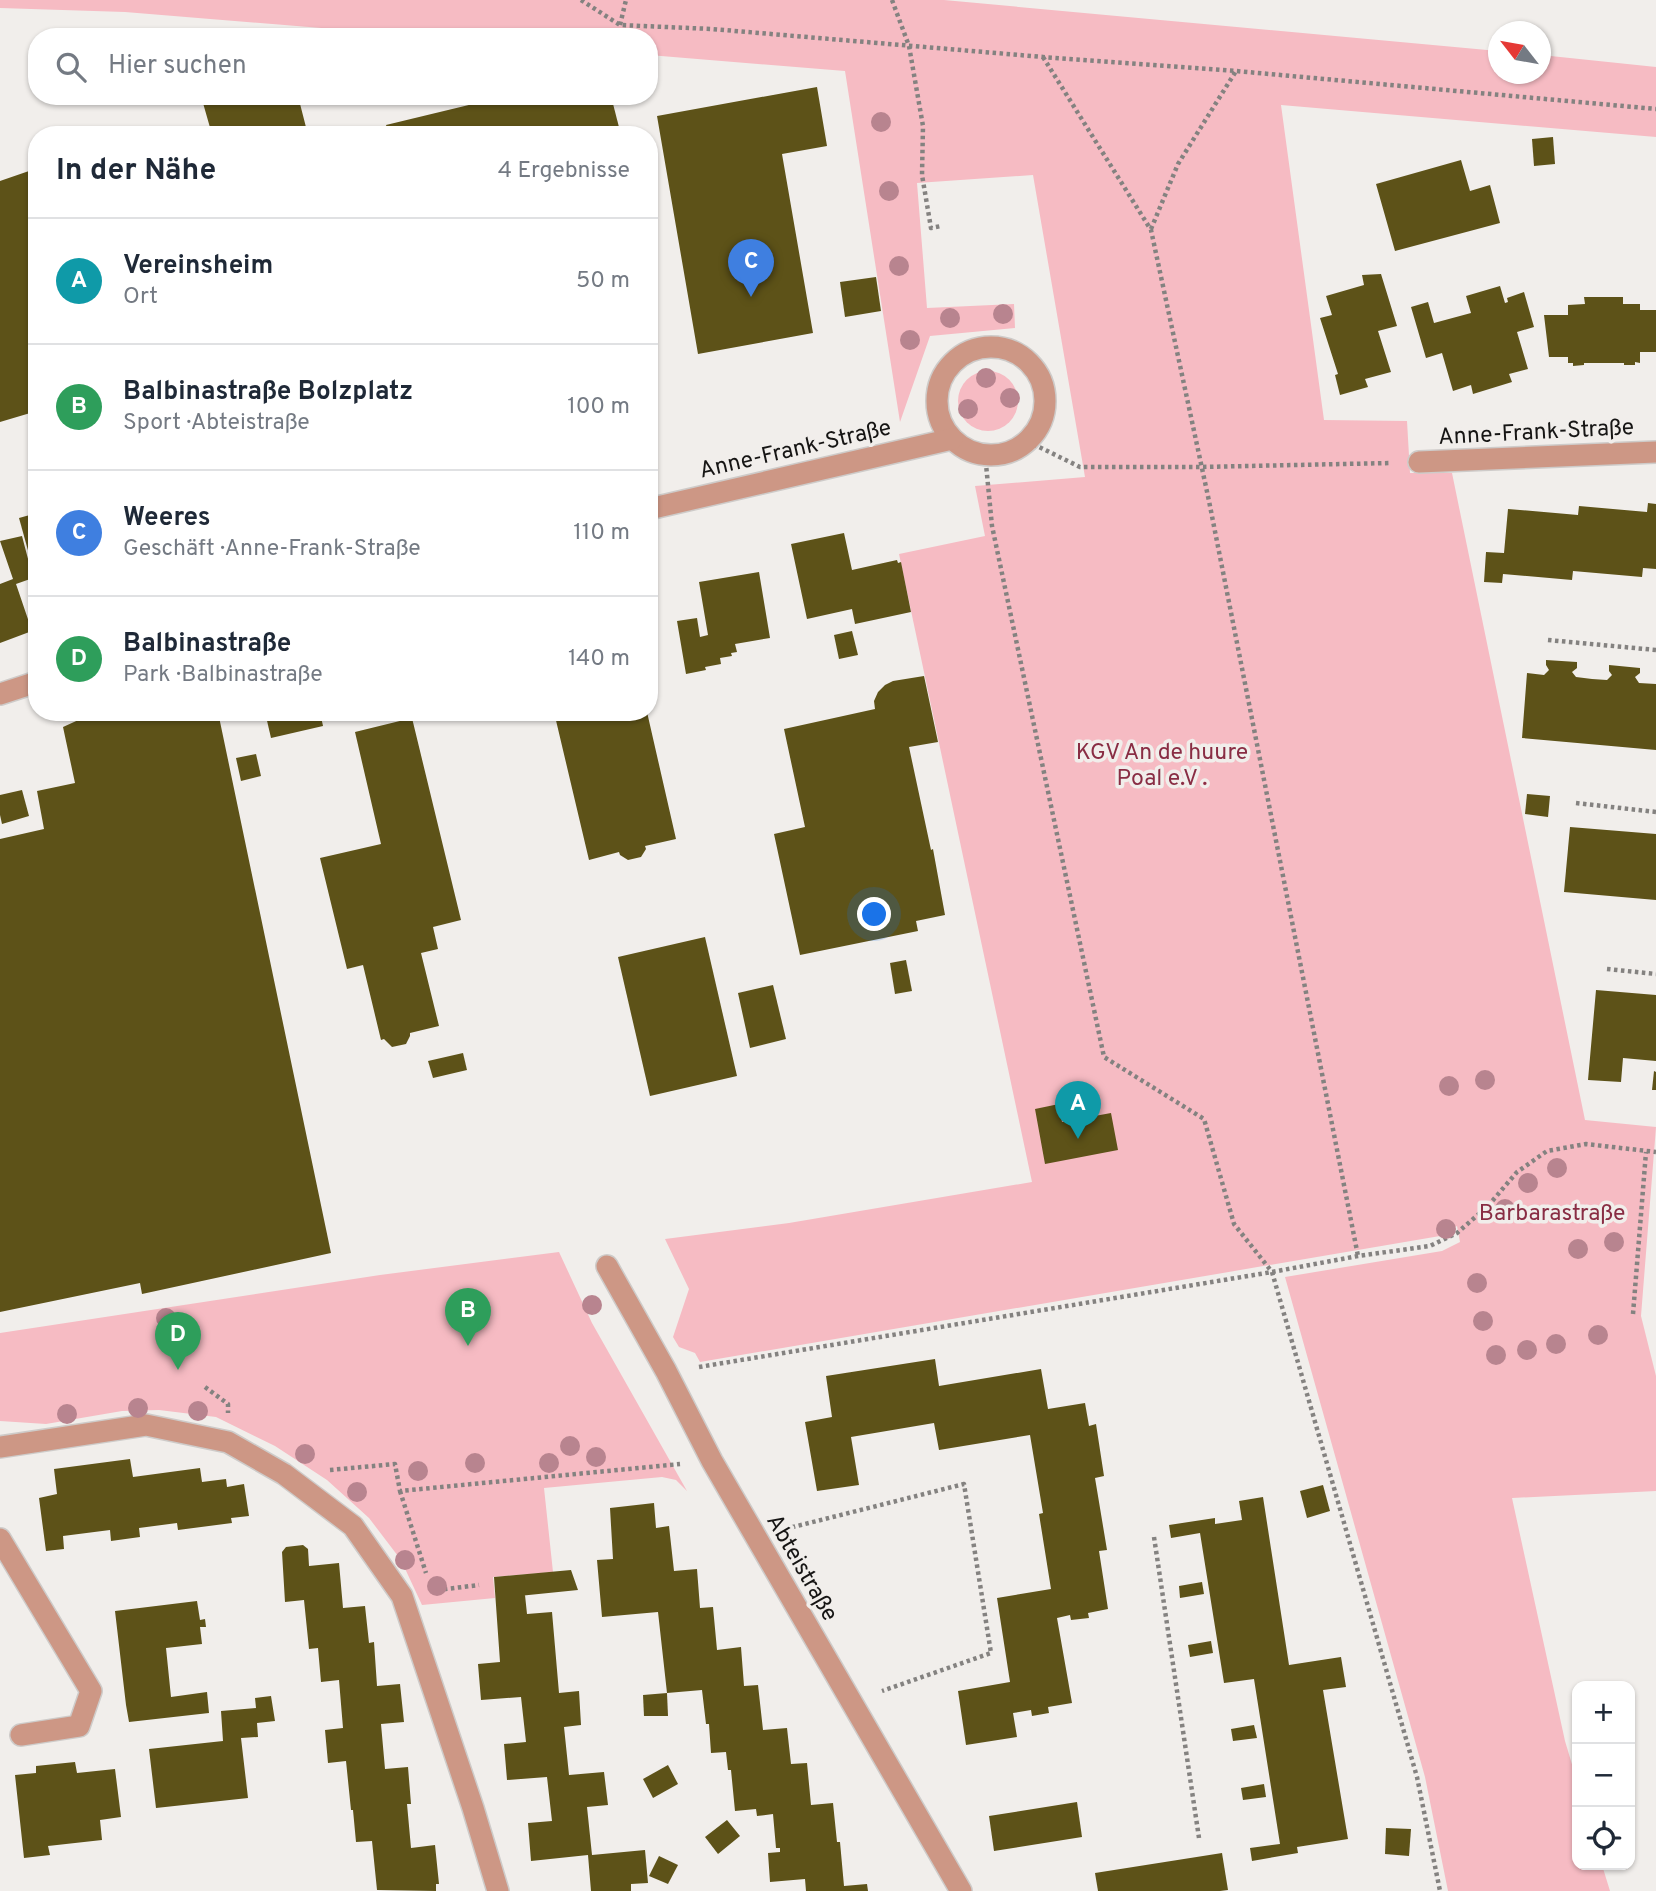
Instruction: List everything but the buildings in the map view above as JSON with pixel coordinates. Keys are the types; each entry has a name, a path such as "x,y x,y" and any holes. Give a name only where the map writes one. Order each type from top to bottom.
{"street":[{"path":"986,347 1003,348 1019,355 1032,366 1041,380 1044,413 1037,429 1027,441 1014,450 985,454 967,450 952,439 942,425 937,408 937,391 954,360 969,351 986,347"},
{"name":"Anne-Frank-Straße","path":"658,507 952,439"},
{"name":"Anne-Frank-Straße","path":"1419,462 1656,452"},
{"path":"0,694 28,685"},
{"name":"Abteistraße","path":"607,1266 666,1371 712,1461 961,1891"},
{"path":"0,1447 146,1424 228,1442 284,1474 353,1526 402,1596 474,1808 498,1891"},
{"path":"0,1539 91,1691 79,1726 21,1735"}],"path":[{"path":"581,0 620,25 712,29 1236,71 1656,109"},
{"path":"620,25 626,0"},
{"path":"891,0 909,46 923,126 922,175 931,228 941,226"},
{"path":"1043,57 1151,230 1209,501 1358,1256"},
{"path":"1151,230 1178,164 1236,71"},
{"path":"1027,441 1080,467 1419,462"},
{"path":"985,454 992,526 1104,1057 1204,1118 1234,1224 1272,1272 1417,1777 1440,1891"},
{"path":"1548,640 1656,650"},
{"path":"1576,803 1656,812"},
{"path":"1607,969 1656,974"},
{"path":"666,1371 1430,1246 1458,1233 1488,1206 1517,1172 1548,1151 1586,1144 1656,1152"},
{"path":"1633,1314 1646,1152"},
{"path":"400,1491 712,1461"},
{"path":"284,1474 395,1464 400,1491 428,1578"},
{"path":"755,1536 964,1484 991,1653 851,1701"},
{"path":"1154,1537 1199,1838"},
{"path":"402,1596 479,1585"}],"green space":[{"path":"0,0 944,0 1488,50 1488,84 1551,84 1551,56 1656,67 1656,137 1281,105 1324,420 1407,421 1410,473 1452,473 1585,1120 1656,1127 1641,1316 1656,1376 1656,1491 1512,1498 1572,1764 1572,1870 1604,1870 1610,1891 1448,1891 1425,1777 1285,1277 1442,1251 1460,1242 1457,1226 1440,1236 700,1362 695,1353 679,1347 673,1337 689,1289 665,1239 789,1223 1032,1182 899,554 985,536 975,486 1085,477 1033,175 917,183 927,308 1014,304 1015,328 930,336 900,422 845,71 658,56 658,28 321,28 125,12 0,8"},
{"path":"988,371 1005,376 1013,384 1018,401 1013,418 1005,426 988,431 971,426 963,418 958,401 963,384 971,376"},
{"path":"559,1252 592,1323 687,1491 676,1480 662,1477 544,1488 553,1572 493,1577 495,1598 422,1605 401,1560 369,1518 327,1480 275,1446 216,1417 159,1410 122,1411 46,1424 0,1421 0,1333 380,1275"}],"place":[{"name":"Weeres","path":"751,297"},
{"name":"Vereinsheim","path":"1078,1139"},
{"name":"Balbinastraße Bolzplatz","path":"468,1346"},
{"name":"Balbinastraße","path":"178,1370"}],"park label":[{"name":"KGV An de huure Poal e.V .","path":"1162,764"},
{"name":"Barbarastraße","path":"1552,1212"}]}
